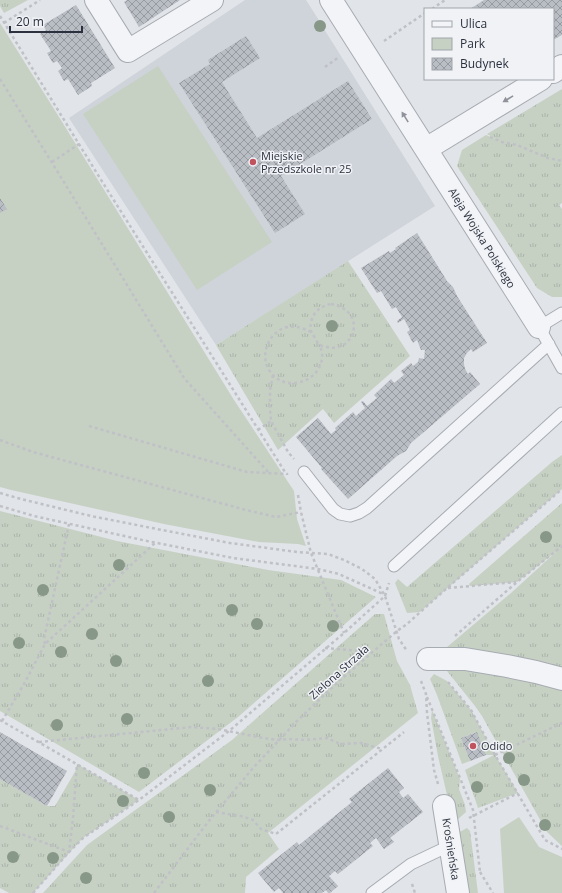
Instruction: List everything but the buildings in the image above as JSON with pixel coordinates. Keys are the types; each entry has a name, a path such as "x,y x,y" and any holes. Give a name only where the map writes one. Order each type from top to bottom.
{"street":[{"path":"96,0 128,51 212,0"},
{"name":"Aleja Wojska Polskiego","path":"331,0 544,336"},
{"path":"426,150 539,80"},
{"path":"419,663 465,659 507,666 562,679"},
{"name":"Krośnieńska","path":"444,806 458,893"}],"lane":[{"path":"304,472 333,509 340,514 350,516 359,513 367,508 544,336 562,313"},
{"path":"544,336 562,368"},
{"path":"394,566 562,412"},
{"path":"372,893 450,837"}],"path":[{"path":"4,23 40,0"},
{"path":"433,8 445,0"},
{"path":"382,41 424,14"},
{"path":"0,16 290,480"},
{"path":"325,67 341,56"},
{"path":"0,79 184,378 269,473"},
{"path":"486,135 502,142 517,145 548,158 562,161"},
{"path":"52,162 79,144"},
{"path":"311,332 296,327 287,327 278,331 271,337 266,346 265,355 266,364 271,373 286,383 296,384 313,376 322,360 322,351 311,332 313,315 324,306 331,304 345,308 353,320 354,327 349,341 343,346 336,348 329,348 319,344"},
{"path":"273,375 270,390 271,421 288,452 304,472"},
{"path":"258,430 271,421"},
{"path":"89,426 247,472 287,474"},
{"path":"0,440 33,452 246,510 276,517 301,512"},
{"name":"Zielona Strzała","path":"154,893 216,812 253,768 298,720 372,652 407,624 446,588 562,489"},
{"path":"297,491 311,552 344,633"},
{"path":"0,493 91,516 230,543 297,552 328,554 362,569 375,579 386,596 400,638 419,663 471,710 545,840 562,848"},
{"path":"0,506 34,516 233,558 318,569 339,574 386,596"},
{"path":"45,644 44,638 70,524"},
{"path":"140,800 1,721 24,684 45,644 155,542"},
{"path":"452,638 517,582 562,546"},
{"path":"446,588 517,582"},
{"path":"33,893 83,838 140,800 228,731 386,596"},
{"path":"325,648 372,652"},
{"path":"419,663 426,694 473,810 481,879"},
{"path":"426,694 434,770 444,806"},
{"path":"496,755 562,723"},
{"path":"39,742 192,727 218,729 279,740 327,738 340,744 361,743 382,749"},
{"path":"216,812 241,816 253,820 261,829 276,834 404,732"},
{"path":"69,852 77,764"},
{"path":"450,837 474,815 518,793"},
{"path":"0,826 69,852"},
{"path":"480,872 493,893"}],"shaded area":[{"name":"Miejskie Przedszkole nr 25","path":"245,0 306,0 320,22 317,25 321,31 324,29 435,206 216,345 69,118"}],"green space":[{"path":"0,0 28,0 4,13 0,6"},
{"path":"0,23 234,400 294,491 297,519 306,546 298,544 259,542 164,524 0,487"},
{"path":"158,66 272,242 197,290 83,114"},
{"path":"562,89 562,203 559,205 562,209 562,297 552,297 537,288 457,166 462,150 486,135 496,139 487,134"},
{"path":"348,261 410,356 334,423 323,409 278,450 216,345"},
{"path":"562,455 562,489 420,612 407,613 395,583 398,579 407,587"},
{"path":"562,503 562,675 440,653 511,593 557,551 517,582 470,586 469,584"},
{"path":"0,511 117,541 268,570 341,580 376,597 238,717 139,792 0,711"},
{"path":"375,614 384,614 397,661 410,685 418,713 268,833 279,849 246,877 245,893 43,893 87,845 232,740"},
{"path":"439,661 562,684 562,846 547,832 482,716"},
{"path":"434,674 447,681 471,710 495,755 518,793 478,808 465,770 494,755 486,755 476,732 461,738 470,761 462,764 430,679"},
{"path":"432,710 460,779 459,789 465,805 466,812 456,821 451,822 431,718"},
{"path":"77,764 139,800 83,838 33,893 9,893 0,888 0,779 47,806 55,806 76,770"},
{"path":"0,814 11,820 0,840"},
{"path":"519,817 539,847 562,857 562,893 504,893 500,829"},
{"path":"467,828 470,831 478,893 466,893 456,834"}],"place":[{"name":"Miejskie Przedszkole nr 25","path":"253,162"},
{"name":"Odido","path":"473,746"}]}
